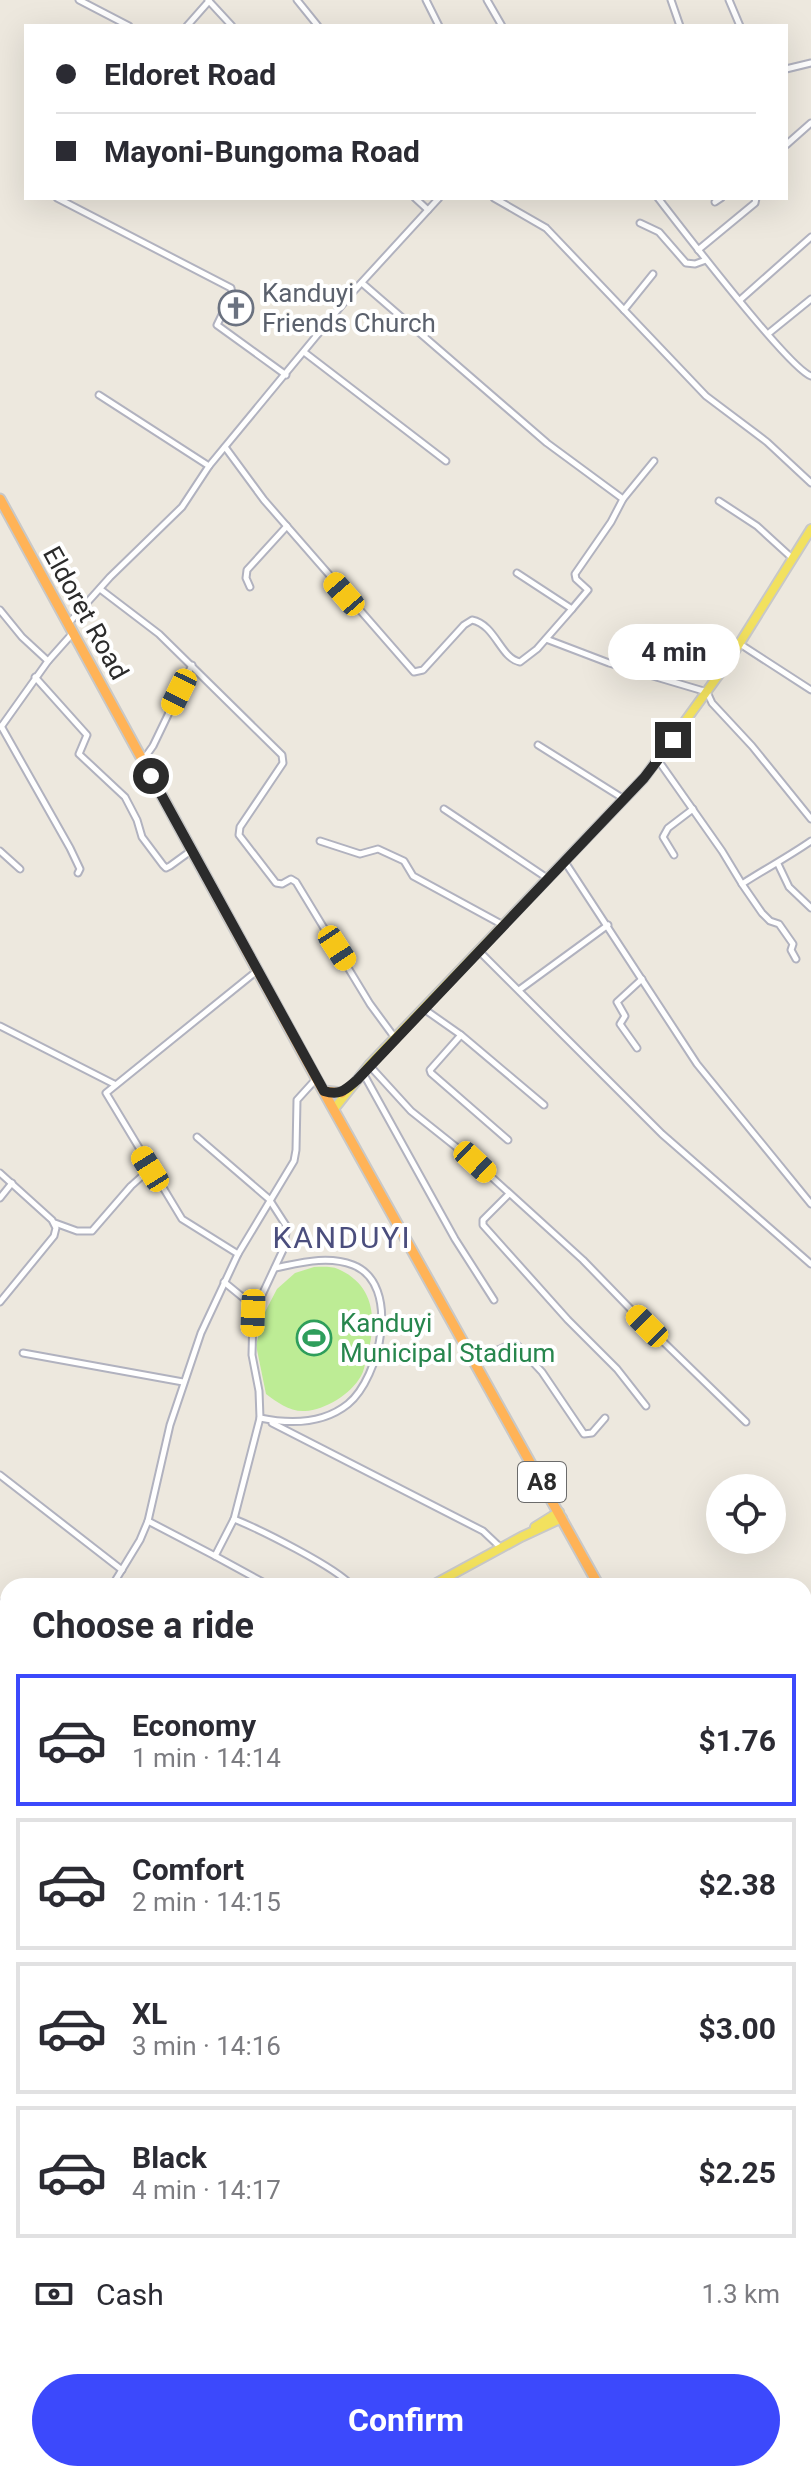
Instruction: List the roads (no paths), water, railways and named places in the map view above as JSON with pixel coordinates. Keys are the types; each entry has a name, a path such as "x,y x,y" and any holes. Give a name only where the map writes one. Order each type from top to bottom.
{"highway":[{"name":"Eldoret Road","path":"0,499 593,1578"},
{"path":"324,1091 342,1093"}],"main road":[{"path":"333,1106 658,760 740,644 792,558 808,540 811,529"},
{"path":"333,1106 360,1076"},
{"path":"446,1578 559,1516"}],"street":[{"path":"79,0 125,24"},
{"path":"297,0 316,24"},
{"path":"426,0 438,24"},
{"path":"487,0 501,24"},
{"path":"671,0 679,24"},
{"path":"729,0 739,24"},
{"path":"189,24 208,1 230,24"},
{"path":"788,69 811,63"},
{"path":"788,143 811,123"},
{"path":"61,200 231,288 232,294 217,325 286,375"},
{"path":"417,200 428,210"},
{"path":"78,873 80,869 70,848 0,727 100,589 182,507 209,466 362,283 437,200"},
{"path":"497,200 546,228 706,396 767,442 811,483"},
{"path":"660,200 740,300 801,370 811,376"},
{"path":"698,250 756,200"},
{"path":"640,223 659,232 686,263 706,260"},
{"path":"740,300 811,237"},
{"path":"624,310 653,274"},
{"path":"362,283 547,443 623,499"},
{"path":"769,333 811,299"},
{"path":"304,352 446,461"},
{"path":"99,395 209,466"},
{"path":"225,447 264,500 414,672 423,670 468,621 476,621 488,628 516,662 523,661 588,590 575,574 623,499 654,461"},
{"path":"719,501 757,526 792,558"},
{"path":"250,587 247,570 287,526"},
{"path":"517,573 572,609"},
{"path":"100,589 159,634 283,757 283,763 240,827 241,840 276,883 282,884 291,879 296,882 370,1004 395,1038"},
{"path":"0,610 22,637 48,661"},
{"path":"546,639 609,663 707,692 712,703 752,746 811,819"},
{"path":"740,644 811,690"},
{"path":"142,761 153,746 192,665"},
{"path":"35,677 87,735 79,754 125,797 142,837 163,865 166,868 170,866 192,850"},
{"path":"538,745 624,799"},
{"path":"658,760 762,913 785,931 793,944 791,950 796,959"},
{"path":"444,809 548,879"},
{"path":"674,855 663,837 668,828 693,809"},
{"path":"320,841 360,854 378,849 394,855 404,861 413,876 503,925"},
{"path":"742,884 811,841"},
{"path":"0,851 20,869"},
{"path":"565,862 708,1080 811,1204"},
{"path":"778,864 789,887 811,908"},
{"path":"519,990 608,925"},
{"path":"479,951 662,1134 811,1264"},
{"path":"238,1254 182,1219 106,1093 258,970"},
{"path":"637,1048 620,1024 625,1016 617,1002 642,979"},
{"path":"424,1009 461,1035 544,1105"},
{"path":"0,1026 114,1084"},
{"path":"461,1035 430,1070 431,1073 508,1140"},
{"path":"369,1065 411,1111 475,1162 583,1260 746,1422"},
{"path":"360,1076 494,1300"},
{"path":"117,1578 148,1521 170,1425 192,1355 238,1254 294,1161 297,1100 316,1078"},
{"path":"197,1137 269,1199 287,1227 283,1250 253,1313 252,1355 259,1391 260,1418 234,1519 215,1556"},
{"path":"0,1173 55,1223 77,1231 92,1231 150,1169"},
{"path":"0,1198 12,1183"},
{"path":"509,1194 483,1220 483,1225 568,1320 617,1369 646,1406"},
{"path":"0,1302 54,1236 55,1223"},
{"path":"260,1418 294,1422 328,1415 345,1406 366,1380 382,1328 377,1290 361,1269 334,1260 275,1268"},
{"path":"224,1282 246,1300 253,1313"},
{"path":"474,1361 509,1345 517,1345 542,1372 584,1434 592,1433 605,1418"},
{"path":"23,1353 183,1382"},
{"path":"260,1418 483,1531 501,1548"},
{"path":"0,1475 122,1570"},
{"path":"234,1519 254,1527 342,1578"},
{"path":"148,1521 255,1578"}],"place":[{"name":"Kanduyi Friends Church","path":"236,308"},
{"name":"Kanduyi Municipal Stadium","path":"314,1338"}],"district":[{"name":"KANDUYI","path":"342,1238"}]}
